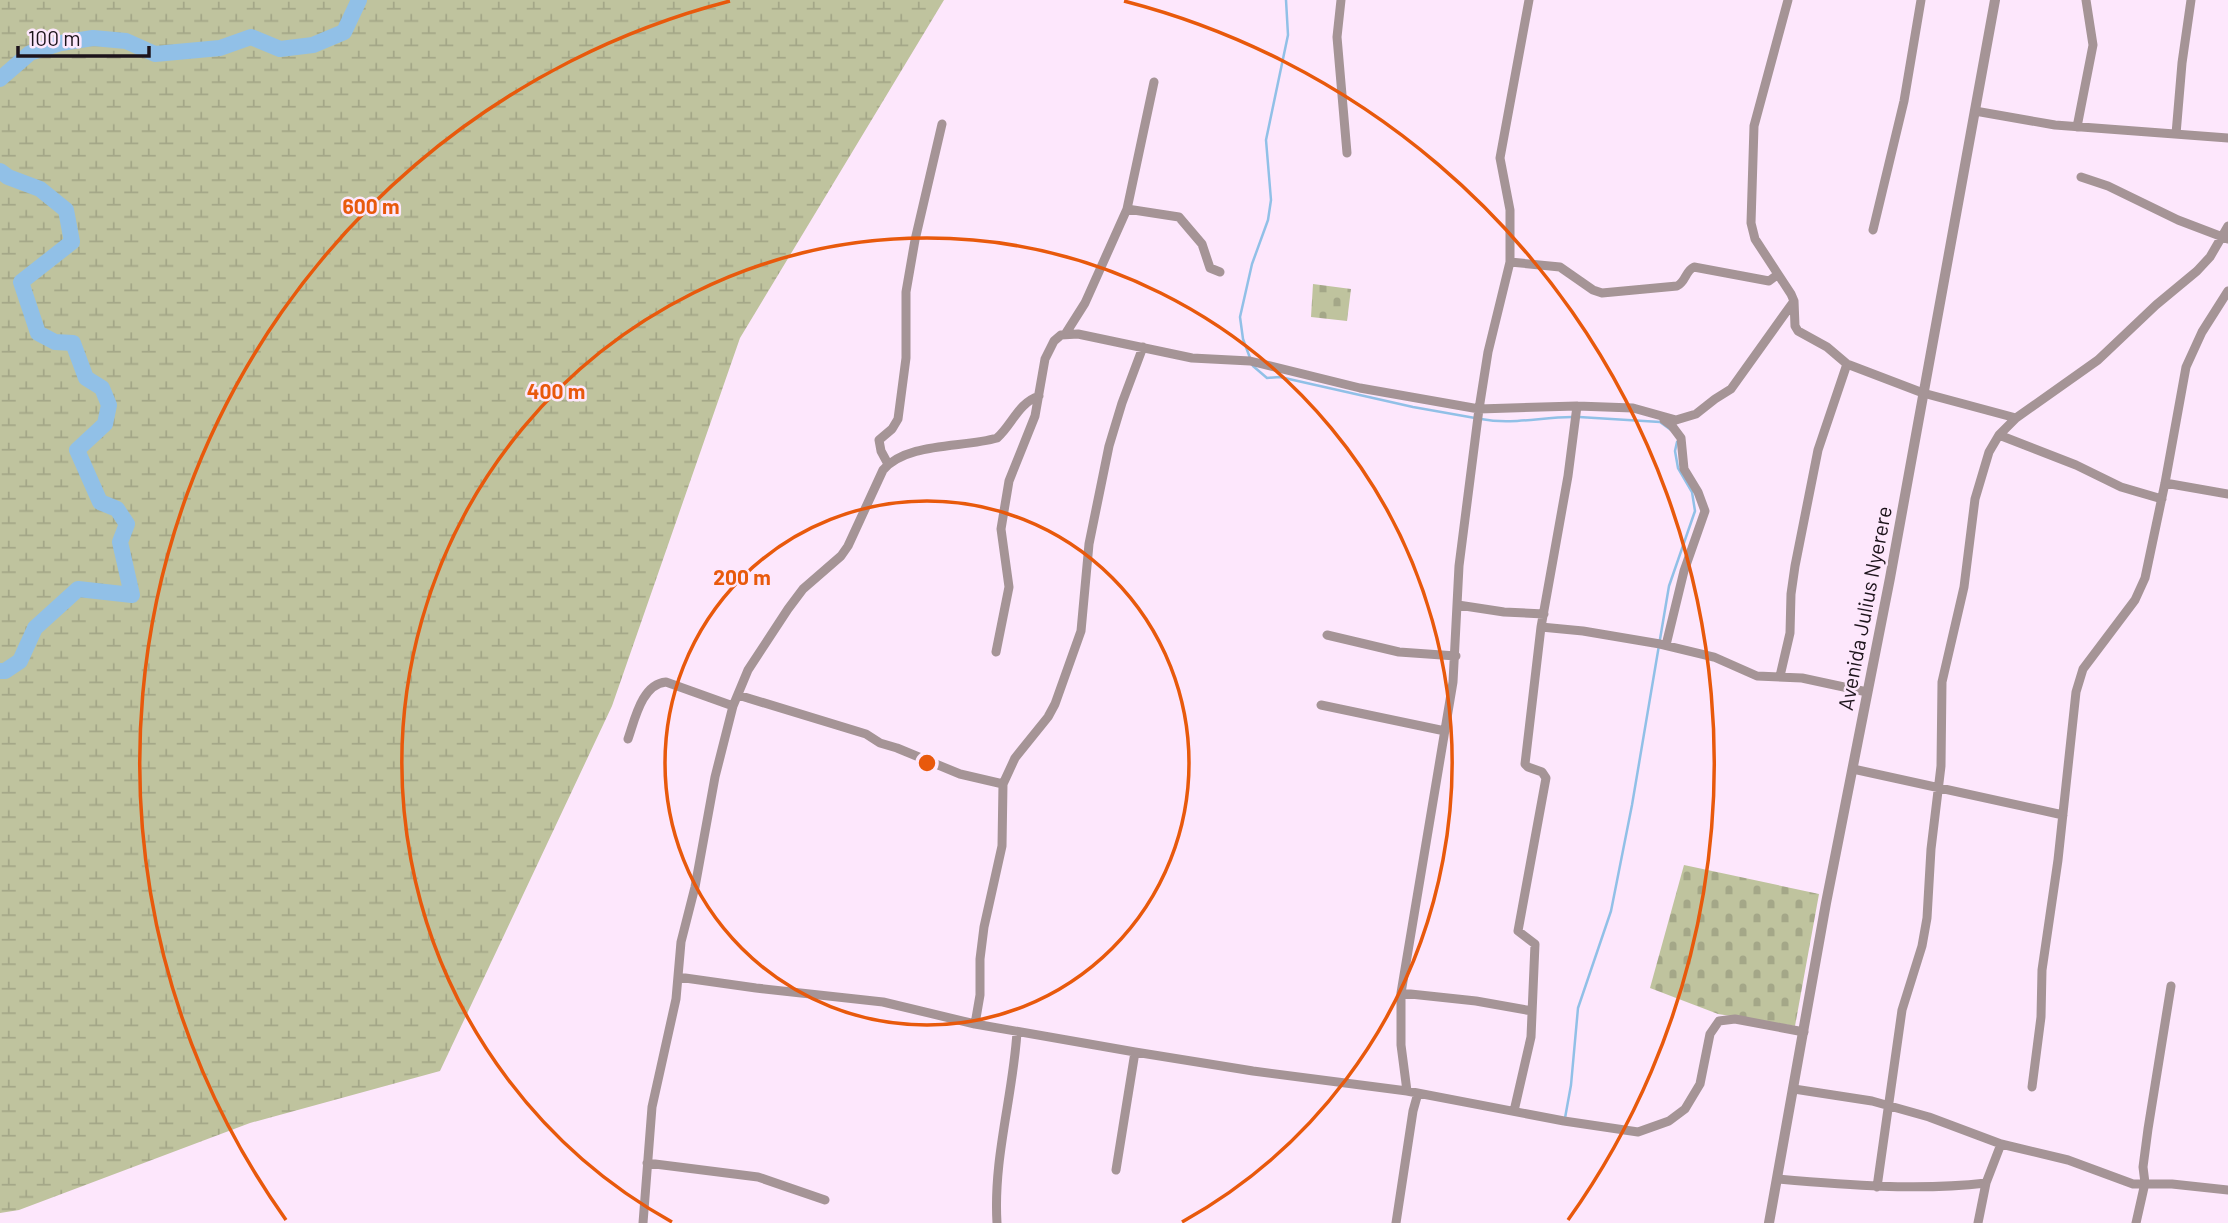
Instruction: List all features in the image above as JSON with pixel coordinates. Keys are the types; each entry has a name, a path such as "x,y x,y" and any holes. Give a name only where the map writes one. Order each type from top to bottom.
{"street":[{"path":"1341,0 1337,37 1348,153"},
{"path":"1407,1091 1401,1045 1401,993 1456,656 1459,566 1479,409 1488,352 1510,262 1510,210 1500,158 1529,0"},
{"path":"1788,0 1758,104 1752,176 1752,230 1794,301 1795,326 1798,331 1827,347 1847,364 1923,393 2015,418"},
{"path":"1873,230 1904,101 1921,0"},
{"name":"Avenida Julius Nyerere","path":"1769,1223 1995,0"},
{"path":"2077,127 2093,45 2086,0"},
{"path":"2176,134 2191,0"},
{"path":"996,652 1009,587 1001,529 1009,481 1035,416 1048,353 1054,341 1066,333 1085,303 1127,209 1154,82"},
{"path":"1975,111 2036,123 2228,138"},
{"path":"888,464 879,440 892,429 898,419 906,358 906,292 942,124"},
{"path":"1877,1187 1902,1010 1922,946 1927,918 1943,739 1940,705 1942,682 1964,587 1975,499 1989,452 1999,435 2015,418 2113,347 2156,305 2197,271 2226,233 2178,220 2108,186 2081,177"},
{"path":"1127,209 1179,217 1202,244 1210,268 1220,272"},
{"path":"1510,262 1560,267 1592,290 1602,293 1677,286 1694,267 1769,281 1777,275"},
{"path":"2032,1087 2041,1017 2042,970 2080,678 2083,669 2140,591 2145,578 2186,367 2202,332 2228,291"},
{"path":"1066,333 1207,360 1250,361 1360,388 1479,409 1577,406 1633,408 1676,421 1696,415 1715,398 1731,389 1794,301"},
{"path":"975,1024 984,927 1002,846 1003,784 1015,758 1048,717 1055,704 1081,631 1089,544 1109,446 1143,347"},
{"path":"1780,676 1790,633 1790,604 1795,566 1818,450 1847,364"},
{"path":"643,1223 652,1107 672,1018 681,942 695,887 718,766 733,706 748,670 803,589 841,556 888,464 913,453 997,438 1018,411 1039,396"},
{"path":"1514,1111 1531,1038 1535,944 1518,930 1546,778 1542,772 1528,768 1525,764 1541,627 1568,476 1577,406"},
{"path":"1654,413 1672,426 1681,438 1684,469 1698,492 1705,511 1684,571 1666,645"},
{"path":"1999,435 2076,465 2121,487 2162,499"},
{"path":"2165,483 2228,494"},
{"path":"1458,605 1504,612 1544,614"},
{"path":"1541,627 1666,645 1714,657 1757,676 1802,678 1867,692"},
{"path":"1327,635 1399,652 1456,656"},
{"path":"628,738 649,688 658,683 666,682 733,706"},
{"path":"738,695 866,734 880,743 960,774 1003,784"},
{"path":"1321,705 1445,731"},
{"path":"1853,769 2063,815"},
{"path":"678,977 883,1002 1017,1032 1278,1075 1407,1091 1638,1132 1669,1121 1685,1109 1700,1084 1710,1034 1719,1021 1735,1019 1804,1032"},
{"path":"2136,1223 2145,1183 2143,1167 2148,1129 2171,986"},
{"path":"1401,993 1476,1001 1532,1011"},
{"path":"997,1223 997,1170 1017,1032"},
{"path":"1116,1170 1135,1052"},
{"path":"1794,1089 1889,1105 2001,1144 2068,1160 2133,1184 2228,1190"},
{"path":"1396,1223 1418,1093"},
{"path":"1978,1223 1986,1183 2001,1144"},
{"path":"647,1163 758,1177 825,1199"},
{"path":"1777,1179 1877,1187 1986,1183"}],"green space":[{"path":"0,0 944,0 740,338 612,706 440,1071 250,1123 19,1210 0,1213"},
{"path":"1313,284 1351,289 1347,321 1311,317"},
{"path":"1684,865 1819,894 1795,1026 1718,1014 1650,988"}],"waterway":[{"path":"0,79 30,53 61,43 93,38 126,41 155,54 220,48 251,37 280,49 313,45 344,32 359,0"},
{"path":"1286,0 1288,35 1266,140 1271,200 1268,220 1252,264 1240,317 1243,339 1253,366 1267,378 1280,377 1475,418"},
{"path":"0,171 8,177 40,189 66,210 72,242 21,282 38,333 55,342 73,343 86,378 102,388 109,405 105,424 77,450 100,502 117,509 127,524 120,542 132,595 78,589 35,628 20,661 5,671 0,671"},
{"path":"1481,419 1515,421 1572,417"},
{"path":"1579,417 1660,422 1671,430"},
{"path":"1565,1118 1578,1008 1611,911 1669,586 1695,511 1692,492 1678,468 1675,451 1677,442"}]}
